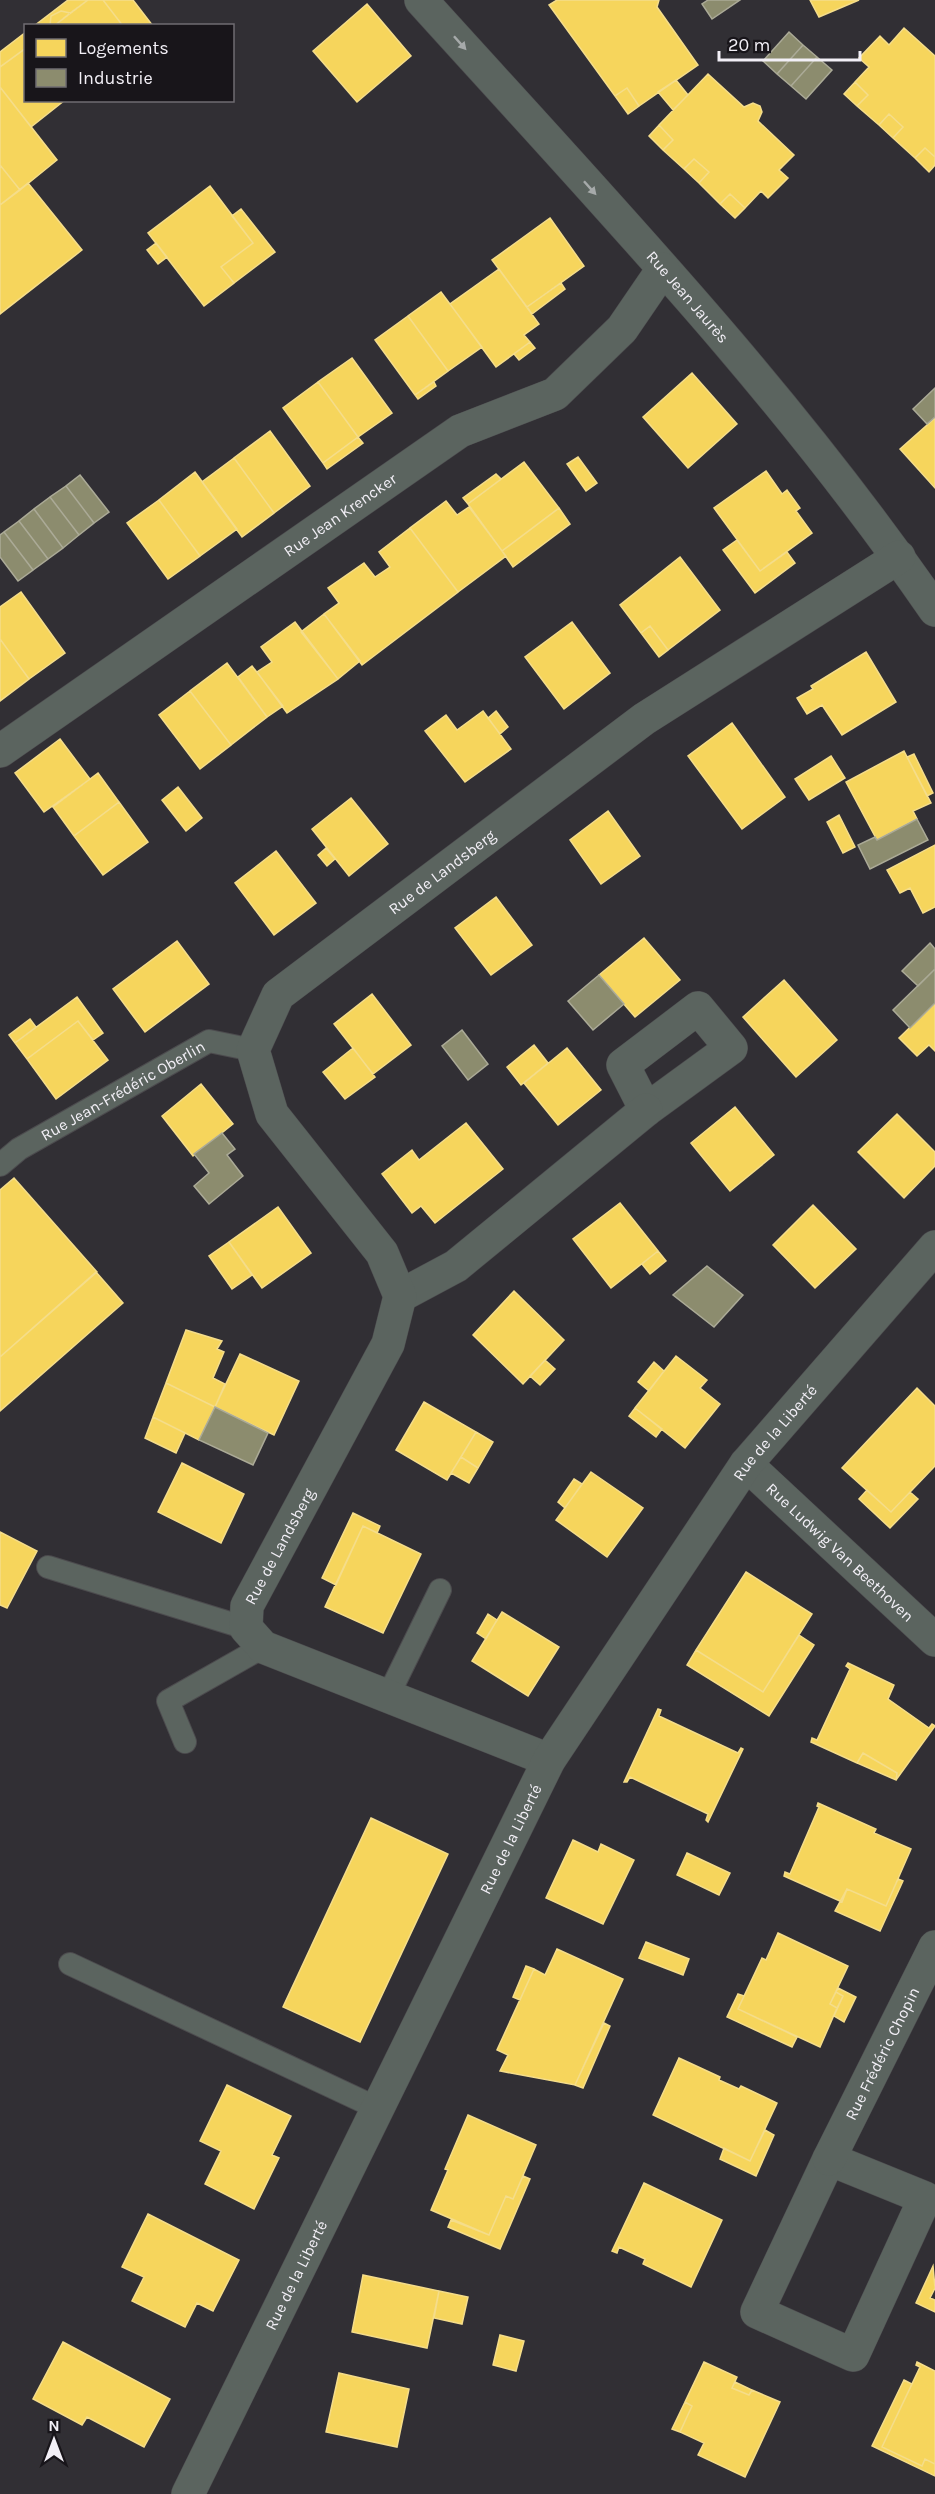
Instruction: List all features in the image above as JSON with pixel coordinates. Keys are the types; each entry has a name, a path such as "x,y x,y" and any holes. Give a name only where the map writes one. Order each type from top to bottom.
{"street":[{"name":"Rue Jean Jaurès","path":"421,0 761,380 899,557 935,610"},
{"name":"Rue Jean Krencker","path":"0,751 460,431 555,394 622,329 663,269"},
{"name":"Rue de Landsberg","path":"253,1050 278,995 644,719 899,557"},
{"path":"253,1050 272,1114 382,1253 400,1296 456,1266 646,1110"},
{"name":"Rue de la Liberté","path":"188,2494 549,1760 746,1464 935,1247"},
{"name":"Rue de Landsberg","path":"254,1637 247,1606 388,1344 400,1296"},
{"name":"Rue Ludwig Van Beethoven","path":"746,1464 935,1640"},
{"path":"254,1637 388,1696 549,1760"},
{"name":"Rue Frédéric Chopin","path":"829,2159 925,2198 853,2355 757,2312 829,2159 935,1947"}],"lane":[{"name":"Rue Jean-Frédéric Oberlin","path":"0,1165 19,1149 209,1041 253,1050"},
{"path":"48,1566 254,1637"},
{"path":"388,1696 440,1590"},
{"path":"184,1742 168,1701 254,1637"},
{"path":"70,1964 377,2108"}],"building: Logements":[{"path":"68,0 88,0 70,13 61,11 51,16 50,24 37,24"},
{"path":"88,0 103,0 121,24 57,24"},
{"path":"103,0 133,0 151,24 121,24"},
{"path":"557,0 659,0 657,7 698,65 639,106 627,88 615,96 549,5"},
{"path":"810,0 859,0 819,17"},
{"path":"367,4 411,56 357,102 313,51"},
{"path":"61,11 70,13 56,24 50,24 51,16"},
{"path":"904,28 935,56 935,157 925,148 915,158 893,138 903,127 889,114 879,125 857,106 868,95 855,82 869,67 859,58 880,36 889,45"},
{"path":"24,34 24,49 0,67 0,52"},
{"path":"24,49 24,102 62,102 31,127 0,87 0,67"},
{"path":"708,74 744,107 753,103 760,106 762,112 758,121 794,155 779,170 788,178 768,198 761,191 745,208 730,194 720,204 699,183 709,172 694,159 684,169 663,150 673,140 659,125"},
{"path":"676,80 688,95 673,110 658,92"},
{"path":"855,82 868,95 857,106 844,94"},
{"path":"0,87 57,160 20,190 0,165"},
{"path":"627,88 639,106 628,114 615,96"},
{"path":"889,114 903,127 893,138 879,125"},
{"path":"659,125 673,140 663,150 649,136"},
{"path":"925,148 935,157 935,165 929,172 915,158"},
{"path":"694,159 709,172 699,183 684,169"},
{"path":"0,165 20,190 0,205"},
{"path":"28,183 82,250 0,314 0,205"},
{"path":"210,186 253,243 221,267 234,283 204,306 148,233"},
{"path":"730,194 745,208 735,218 720,204"},
{"path":"241,209 275,252 234,283 221,267 253,243 232,216"},
{"path":"550,218 584,266 527,307 492,260"},
{"path":"156,243 167,257 158,264 147,250"},
{"path":"499,269 539,324 524,335 530,342 496,367 450,304"},
{"path":"561,283 565,289 532,314 527,307"},
{"path":"441,292 482,347 448,371 408,316"},
{"path":"408,316 448,371 415,395 375,340"},
{"path":"530,342 535,348 519,360 514,354"},
{"path":"352,358 392,413 358,437 318,382"},
{"path":"692,373 737,424 688,468 643,417"},
{"path":"318,382 358,437 323,463 283,408"},
{"path":"434,382 436,386 418,399 415,395"},
{"path":"935,418 935,488 900,449"},
{"path":"270,431 310,486 274,513 234,458"},
{"path":"358,437 363,443 327,469 323,463"},
{"path":"578,457 597,483 586,491 567,464"},
{"path":"234,458 274,513 242,537 202,482"},
{"path":"524,462 559,508 502,551 468,504"},
{"path":"766,471 782,494 787,490 800,508 796,511 812,533 760,571 714,508"},
{"path":"195,472 237,529 200,556 159,500"},
{"path":"496,474 501,479 468,504 463,498"},
{"path":"159,500 200,556 168,579 127,523"},
{"path":"446,501 457,515 469,507 506,556 458,592 410,528"},
{"path":"559,508 570,524 513,567 502,551"},
{"path":"410,528 458,592 362,665 324,614 339,603 328,588 364,563 375,577 390,567 379,552"},
{"path":"737,540 760,571 787,552 795,563 755,593 723,550"},
{"path":"680,557 720,610 668,650 650,626 641,633 620,605"},
{"path":"21,592 65,653 29,679 0,639 0,607"},
{"path":"324,614 360,661 338,679 301,632"},
{"path":"295,622 338,679 287,713 257,672 272,662 261,647"},
{"path":"572,622 610,673 564,709 525,657"},
{"path":"650,626 668,650 659,657 641,633"},
{"path":"0,639 29,679 0,701"},
{"path":"866,652 896,702 842,735 822,705 807,714 797,698 813,689 811,686"},
{"path":"227,663 267,717 231,745 190,691"},
{"path":"252,666 283,706 267,717 238,677"},
{"path":"190,691 231,745 200,769 159,715"},
{"path":"483,711 511,749 465,782 425,731 446,715 457,730"},
{"path":"496,711 508,727 500,734 488,718"},
{"path":"732,723 785,797 742,829 688,756"},
{"path":"60,739 90,779 44,812 15,773"},
{"path":"904,751 931,803 913,811 917,819 877,840 846,782"},
{"path":"914,754 933,793 927,796 907,757"},
{"path":"831,756 845,778 809,800 795,779"},
{"path":"98,773 119,802 74,836 53,807"},
{"path":"178,787 202,818 186,831 162,800"},
{"path":"351,798 388,844 349,876 312,829"},
{"path":"119,802 148,842 103,875 74,836"},
{"path":"608,811 640,856 601,884 570,840"},
{"path":"839,815 855,847 843,853 827,822"},
{"path":"935,845 935,907 923,913 910,888 900,893 887,870"},
{"path":"326,848 335,859 327,866 318,855"},
{"path":"276,851 316,903 274,935 235,883"},
{"path":"496,897 532,945 491,975 455,928"},
{"path":"644,938 680,980 635,1017 599,975"},
{"path":"177,941 209,984 145,1032 113,989"},
{"path":"784,980 837,1040 796,1077 743,1017"},
{"path":"372,994 411,1045 373,1074 334,1024"},
{"path":"77,997 103,1033 93,1040 78,1021 27,1059 15,1043"},
{"path":"935,1003 935,1051 929,1045 917,1056 899,1038"},
{"path":"30,1019 36,1027 15,1043 9,1035"},
{"path":"78,1021 108,1060 56,1099 27,1059"},
{"path":"534,1045 548,1063 521,1085 507,1067"},
{"path":"353,1048 375,1077 345,1099 323,1072"},
{"path":"567,1048 601,1090 558,1125 524,1083"},
{"path":"201,1084 233,1124 193,1156 162,1116"},
{"path":"735,1107 774,1155 730,1191 691,1143"},
{"path":"897,1114 935,1152 935,1166 904,1198 858,1152"},
{"path":"466,1123 503,1169 435,1223 421,1206 412,1213 382,1174 412,1150 419,1160"},
{"path":"14,1178 97,1272 0,1357 0,1190"},
{"path":"620,1203 658,1251 611,1288 573,1239"},
{"path":"813,1205 856,1249 815,1288 773,1245"},
{"path":"278,1207 311,1253 262,1288 229,1242"},
{"path":"229,1242 252,1275 232,1289 209,1256"},
{"path":"658,1251 666,1261 650,1274 642,1264"},
{"path":"96,1272 123,1303 0,1411 0,1357"},
{"path":"514,1291 564,1340 523,1384 473,1335"},
{"path":"186,1330 222,1341 217,1349 224,1352 213,1378 225,1384 215,1407 166,1383"},
{"path":"240,1354 299,1381 274,1435 215,1407"},
{"path":"676,1356 707,1380 700,1388 720,1404 685,1448 635,1408"},
{"path":"545,1360 555,1369 540,1385 530,1376"},
{"path":"654,1362 664,1371 649,1391 638,1382"},
{"path":"166,1383 215,1407 199,1440 153,1417"},
{"path":"917,1388 935,1406 935,1466 891,1512 842,1468"},
{"path":"424,1402 476,1432 447,1480 396,1450"},
{"path":"635,1408 662,1429 656,1437 629,1416"},
{"path":"153,1417 185,1433 176,1453 145,1438"},
{"path":"476,1432 493,1442 478,1468 461,1457"},
{"path":"461,1457 478,1468 469,1483 451,1473"},
{"path":"182,1463 244,1494 221,1543 158,1512"},
{"path":"591,1472 643,1508 607,1557 556,1520"},
{"path":"574,1479 582,1484 565,1508 558,1502"},
{"path":"867,1490 891,1512 910,1492 918,1499 890,1528 859,1499"},
{"path":"353,1513 380,1526 377,1533 363,1526 336,1585 322,1578"},
{"path":"363,1526 421,1554 383,1633 325,1607"},
{"path":"0,1532 37,1551 7,1608 0,1605"},
{"path":"746,1572 812,1614 763,1692 696,1650"},
{"path":"502,1612 559,1647 528,1696 472,1661"},
{"path":"488,1614 497,1620 486,1639 477,1633"},
{"path":"799,1635 814,1645 769,1716 687,1665 696,1650 763,1692"},
{"path":"848,1663 894,1685 888,1699 929,1728 932,1724 935,1726 896,1780 897,1773 863,1753 857,1763 811,1742 812,1738 817,1740 850,1669 846,1666"},
{"path":"658,1709 661,1710 659,1716 738,1753 741,1748 743,1749 708,1822 706,1820 708,1814 630,1777 627,1782 624,1782"},
{"path":"863,1753 897,1773 896,1780 857,1763"},
{"path":"818,1803 876,1829 874,1833 911,1849 886,1906 847,1889 842,1902 784,1876 785,1872 790,1874 819,1807"},
{"path":"371,1818 448,1854 360,2042 283,2007"},
{"path":"573,1840 598,1852 601,1844 634,1860 603,1924 546,1898"},
{"path":"687,1853 730,1873 719,1895 677,1875"},
{"path":"898,1879 903,1881 880,1931 835,1911 847,1889 886,1906"},
{"path":"778,1933 848,1966 830,2004 837,2008 820,2047 738,2009 762,1958 766,1960"},
{"path":"646,1942 689,1959 683,1975 639,1958"},
{"path":"557,1949 623,1979 575,2085 500,2071 508,2055 497,2050 534,1969 545,1975"},
{"path":"526,1966 534,1969 520,2000 513,1997"},
{"path":"838,1988 856,1997 844,2022 834,2016 843,1996 836,1992"},
{"path":"836,1992 843,1996 837,2008 830,2004"},
{"path":"738,1994 744,1996 738,2009 797,2037 792,2047 727,2017"},
{"path":"604,2023 610,2026 583,2088 575,2085"},
{"path":"679,2058 720,2077 719,2080 739,2089 741,2086 777,2103 750,2161 653,2115"},
{"path":"227,2085 291,2116 272,2155 279,2158 254,2209 205,2184 221,2151 200,2141"},
{"path":"468,2115 536,2145 513,2199 506,2196 489,2235 431,2210 448,2170 445,2169"},
{"path":"765,2130 774,2135 756,2176 720,2159 724,2148 750,2161"},
{"path":"523,2176 530,2179 500,2249 448,2227 451,2220 489,2235 506,2196 513,2199"},
{"path":"644,2183 722,2220 691,2287 643,2264 645,2259 619,2247 617,2253 612,2251"},
{"path":"148,2214 239,2260 213,2311 197,2303 185,2327 132,2301 144,2277 122,2267"},
{"path":"933,2266 935,2288 930,2298 935,2300 935,2312 916,2303"},
{"path":"363,2275 439,2291 427,2348 352,2332"},
{"path":"439,2291 468,2297 462,2324 434,2318"},
{"path":"500,2335 524,2341 516,2371 493,2365"},
{"path":"63,2342 170,2399 144,2447 87,2417 82,2425 33,2399"},
{"path":"704,2362 737,2377 732,2388 749,2395 752,2390 780,2402 745,2477 698,2455 704,2443 680,2432 692,2406 685,2402"},
{"path":"917,2362 935,2371 935,2464 925,2459 922,2466 882,2447 920,2367 916,2365"},
{"path":"339,2373 409,2389 397,2447 326,2432"},
{"path":"904,2380 912,2384 882,2447 922,2466 925,2459 935,2464 935,2476 872,2446"},
{"path":"735,2382 752,2390 749,2395 732,2388"},
{"path":"685,2402 692,2406 680,2432 672,2429"}],"building: Industrie":[{"path":"708,0 740,0 712,19 702,4"},
{"path":"789,32 803,45 777,74 763,61"},
{"path":"803,45 817,57 791,86 777,74"},
{"path":"817,57 832,70 806,99 791,86"},
{"path":"935,388 935,417 927,424 913,409"},
{"path":"80,475 109,512 94,523 66,486"},
{"path":"66,486 94,523 79,535 50,497"},
{"path":"50,497 79,535 63,548 34,509"},
{"path":"34,509 63,548 48,559 19,521"},
{"path":"19,521 48,559 33,570 4,532"},
{"path":"4,532 33,570 18,581 0,557 0,535"},
{"path":"917,819 928,840 870,869 858,845 875,837 877,840"},
{"path":"930,943 935,949 935,969 918,986 902,971"},
{"path":"935,969 935,1003 910,1028 893,1010"},
{"path":"599,975 624,1004 593,1030 568,1001"},
{"path":"462,1030 488,1064 468,1080 442,1046"},
{"path":"222,1133 235,1149 227,1155 243,1176 209,1204 194,1186 209,1173 194,1154"},
{"path":"707,1266 743,1295 714,1327 673,1295"},
{"path":"215,1407 268,1433 253,1465 199,1440"}]}
